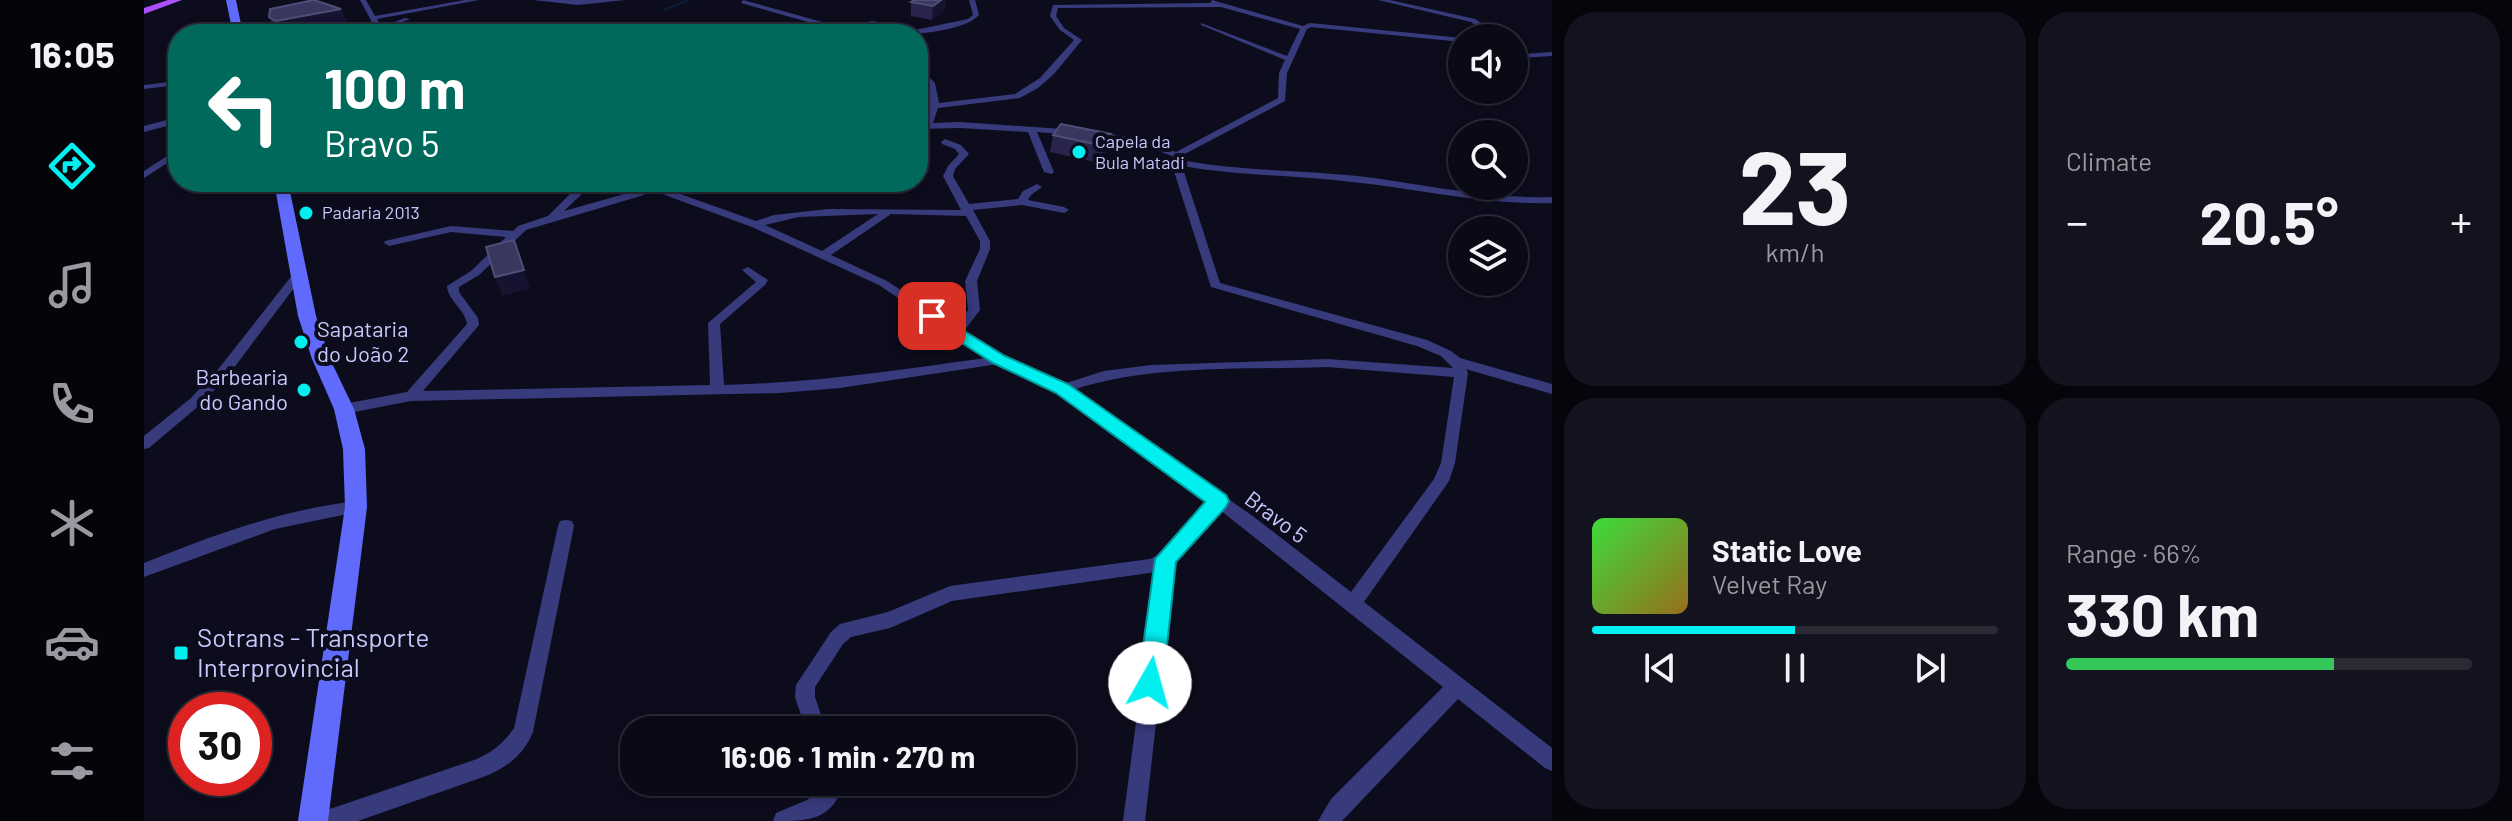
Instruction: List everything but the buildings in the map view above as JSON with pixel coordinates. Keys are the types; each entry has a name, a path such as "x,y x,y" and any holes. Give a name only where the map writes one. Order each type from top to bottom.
{"main road":[{"path":"144,11 177,0"},
{"path":"231,0 236,24"},
{"path":"283,192 297,276 321,359 344,409 354,449 356,507 313,821"}],"street":[{"path":"363,0 376,24"},
{"path":"373,18 476,0"},
{"path":"536,0 581,3 622,0"},
{"path":"928,30 970,21 976,15 972,0"},
{"path":"1208,0 1304,28 1323,25 1448,38"},
{"path":"1381,0 1473,20 1479,24"},
{"path":"743,2 813,24"},
{"path":"555,10 581,3"},
{"path":"935,106 1004,99 1029,91 1057,66 1078,40 1062,29 1053,16 1053,8 1060,3 1164,8 1220,5"},
{"path":"399,24 437,7"},
{"path":"1203,24 1289,59"},
{"path":"1176,158 1282,99 1283,73 1304,28"},
{"path":"1528,56 1552,54"},
{"path":"928,80 935,106 928,117"},
{"path":"146,86 168,83"},
{"path":"144,129 168,123"},
{"path":"928,125 1111,136 1145,143 1176,158 1213,170 1347,178 1506,199 1552,200"},
{"path":"144,129 168,132"},
{"path":"1031,129 1049,172"},
{"path":"945,142 958,147 964,154 948,176 981,232 985,249 971,281 974,310 956,333"},
{"path":"1176,158 1215,285 1422,343 1447,353 1459,368 1452,444 1441,481 1353,603"},
{"path":"144,175 168,159"},
{"path":"1022,202 1027,193 1037,187"},
{"path":"552,218 578,192"},
{"path":"411,396 473,325 472,318 453,292 453,286 482,268 513,234 552,218 637,192"},
{"name":"Bravo 5","path":"677,192 825,254 883,283 999,360 1062,389 1219,501 1552,761"},
{"path":"756,225 778,216 967,210 1022,202 1064,210"},
{"path":"825,254 887,213"},
{"path":"389,243 451,229 513,234"},
{"path":"717,388 714,323 761,283 762,280 748,270"},
{"path":"144,444 151,433 196,401 225,370 297,276"},
{"path":"344,409 411,396 840,383 999,360"},
{"path":"1062,389 1129,370 1327,363 1459,368 1552,389"},
{"path":"811,716 805,697 806,685 828,650 846,630 890,620 950,594 1134,570 1166,559 1219,501"},
{"path":"144,570 209,545 317,511 356,507"},
{"path":"327,821 479,769 503,759 515,747 523,732 566,526"},
{"path":"1134,821 1166,559"},
{"path":"1329,821 1339,807 1458,686"},
{"path":"784,821 830,796"}],"waterway":[{"path":"664,10 688,0"}],"place":[{"name":"Capela da Bula Matadi","path":"1079,152"},
{"name":"Padaria 2013","path":"306,213"},
{"name":"Sapataria do João 2","path":"301,342"},
{"name":"Barbearia do Gando","path":"304,390"},
{"name":"Sotrans - Transporte Interprovincial","path":"181,653"}],"route":[{"path":"932,316 999,360 1062,389 1219,501 1166,559 1150,683"}]}
